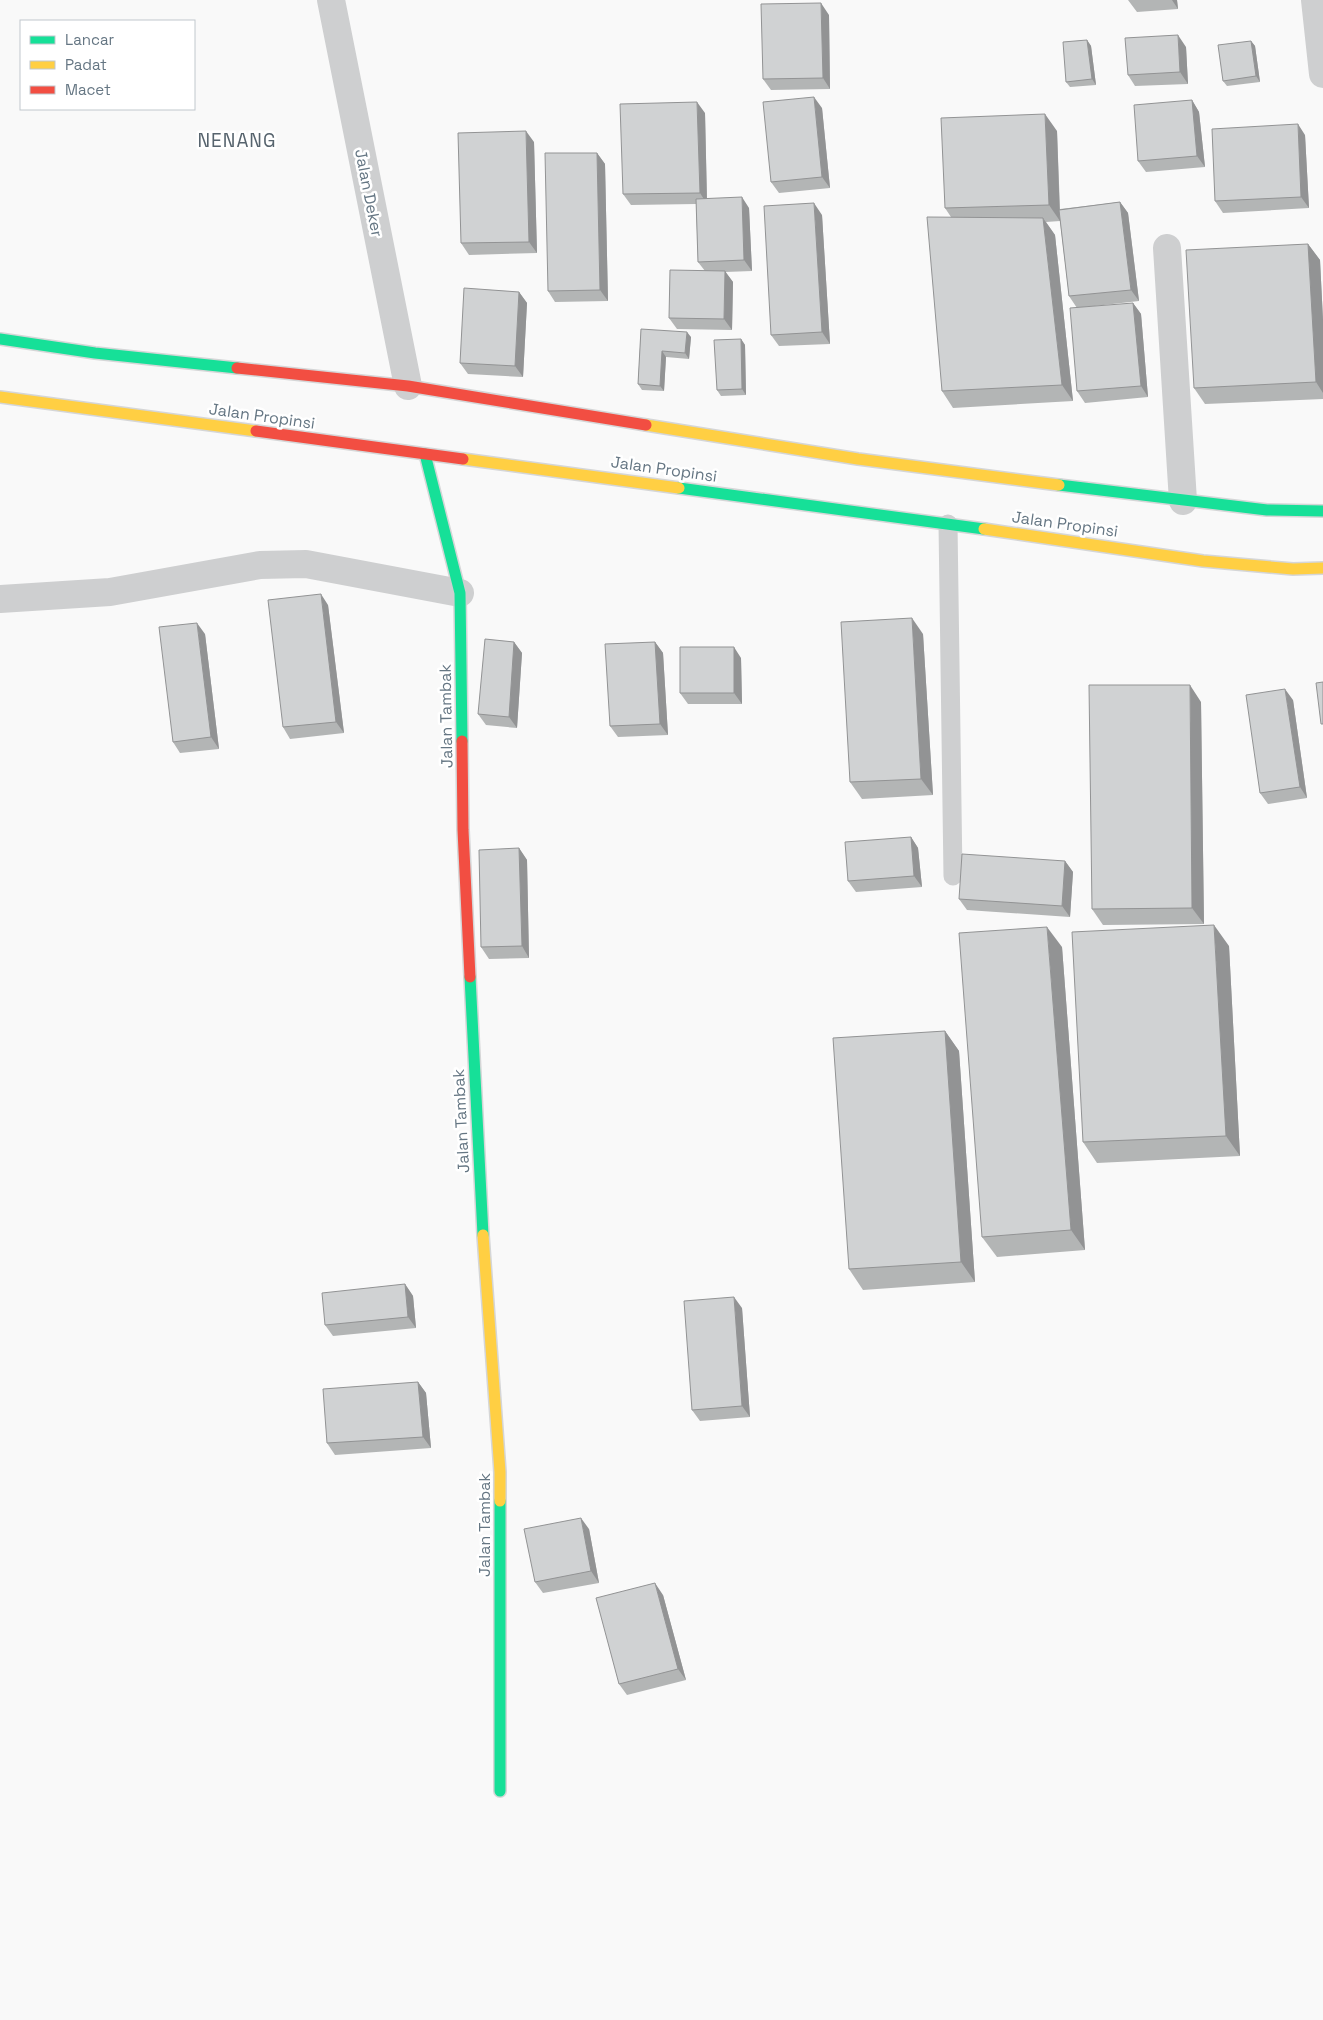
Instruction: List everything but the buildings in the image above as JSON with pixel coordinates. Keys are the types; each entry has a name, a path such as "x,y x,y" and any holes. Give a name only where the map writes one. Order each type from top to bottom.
{"main road":[{"path":"0,339 94,353 408,386 858,459 1183,501 1267,510 1323,510"},
{"name":"Jalan Propinsi","path":"0,397 948,524 1203,561 1293,569 1323,568"},
{"name":"Jalan Tambak","path":"425,454 460,593 464,840 481,1205 500,1472 500,1791"}],"street":[{"name":"Jalan Deker","path":"331,0 408,386"},
{"path":"1315,0 1321,29 1323,74"},
{"path":"1167,248 1183,501"},
{"path":"0,599 110,592 260,565 306,564 460,593"}],"lane":[{"path":"948,524 954,876"}],"traffic: fast":[{"path":"0,339 95,353 237,368"},
{"path":"425,454 460,593 462,741"},
{"path":"1059,485 1267,510 1323,511"},
{"path":"679,488 984,529"},
{"path":"470,977 483,1235"},
{"path":"500,1501 500,1791"}],"traffic: slow":[{"path":"0,397 256,431"},
{"path":"646,425 858,459 1059,485"},
{"path":"463,459 679,488"},
{"path":"984,529 1203,561 1293,569 1323,568"},
{"path":"483,1235 500,1472 500,1501"}],"traffic: jam":[{"path":"237,368 408,386 646,425"},
{"path":"256,431 463,459"},
{"path":"462,741 463,830 470,977"}],"district":[{"name":"NENANG","path":"237,140"}]}
